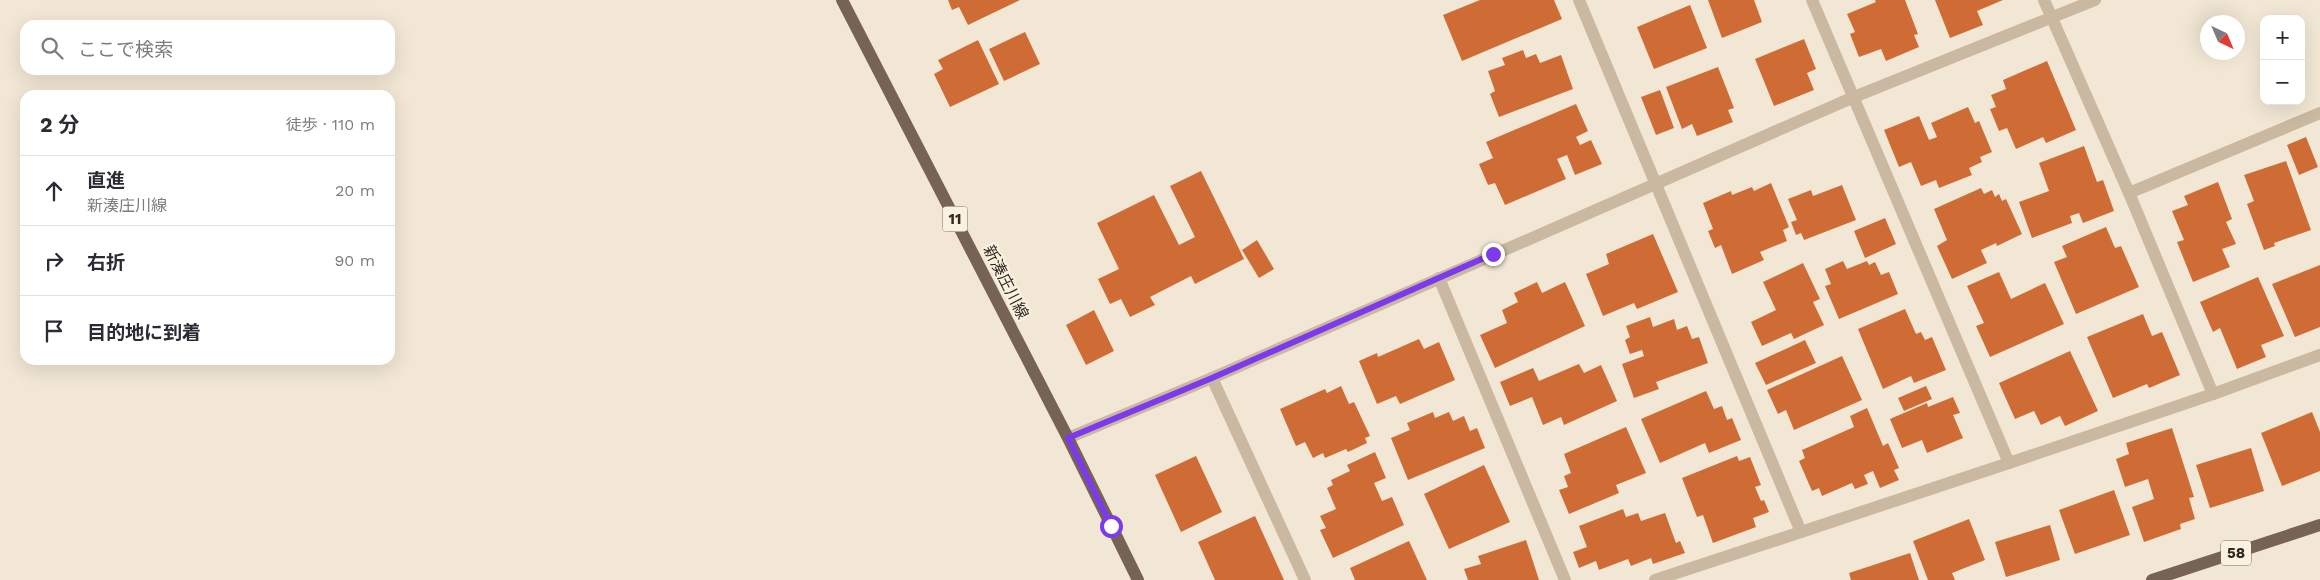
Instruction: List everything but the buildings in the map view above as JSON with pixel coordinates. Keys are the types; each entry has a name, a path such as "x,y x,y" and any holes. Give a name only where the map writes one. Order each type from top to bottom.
{"main road":[{"name":"新湊庄川線","path":"842,0 1068,438 1138,580"},
{"name":"58","path":"2152,580 2320,525"}],"street":[{"path":"1579,0 1801,532"},
{"path":"1812,0 2009,463"},
{"path":"2044,0 2129,193 2213,394"},
{"path":"1068,438 1212,378 1854,97 2095,0"},
{"path":"2129,193 2320,113"},
{"path":"1439,278 1565,580"},
{"path":"1655,580 2213,394 2320,355"},
{"path":"1212,378 1305,580"}],"route":[{"path":"1111,526 1068,438 1212,378 1493,254"}]}
